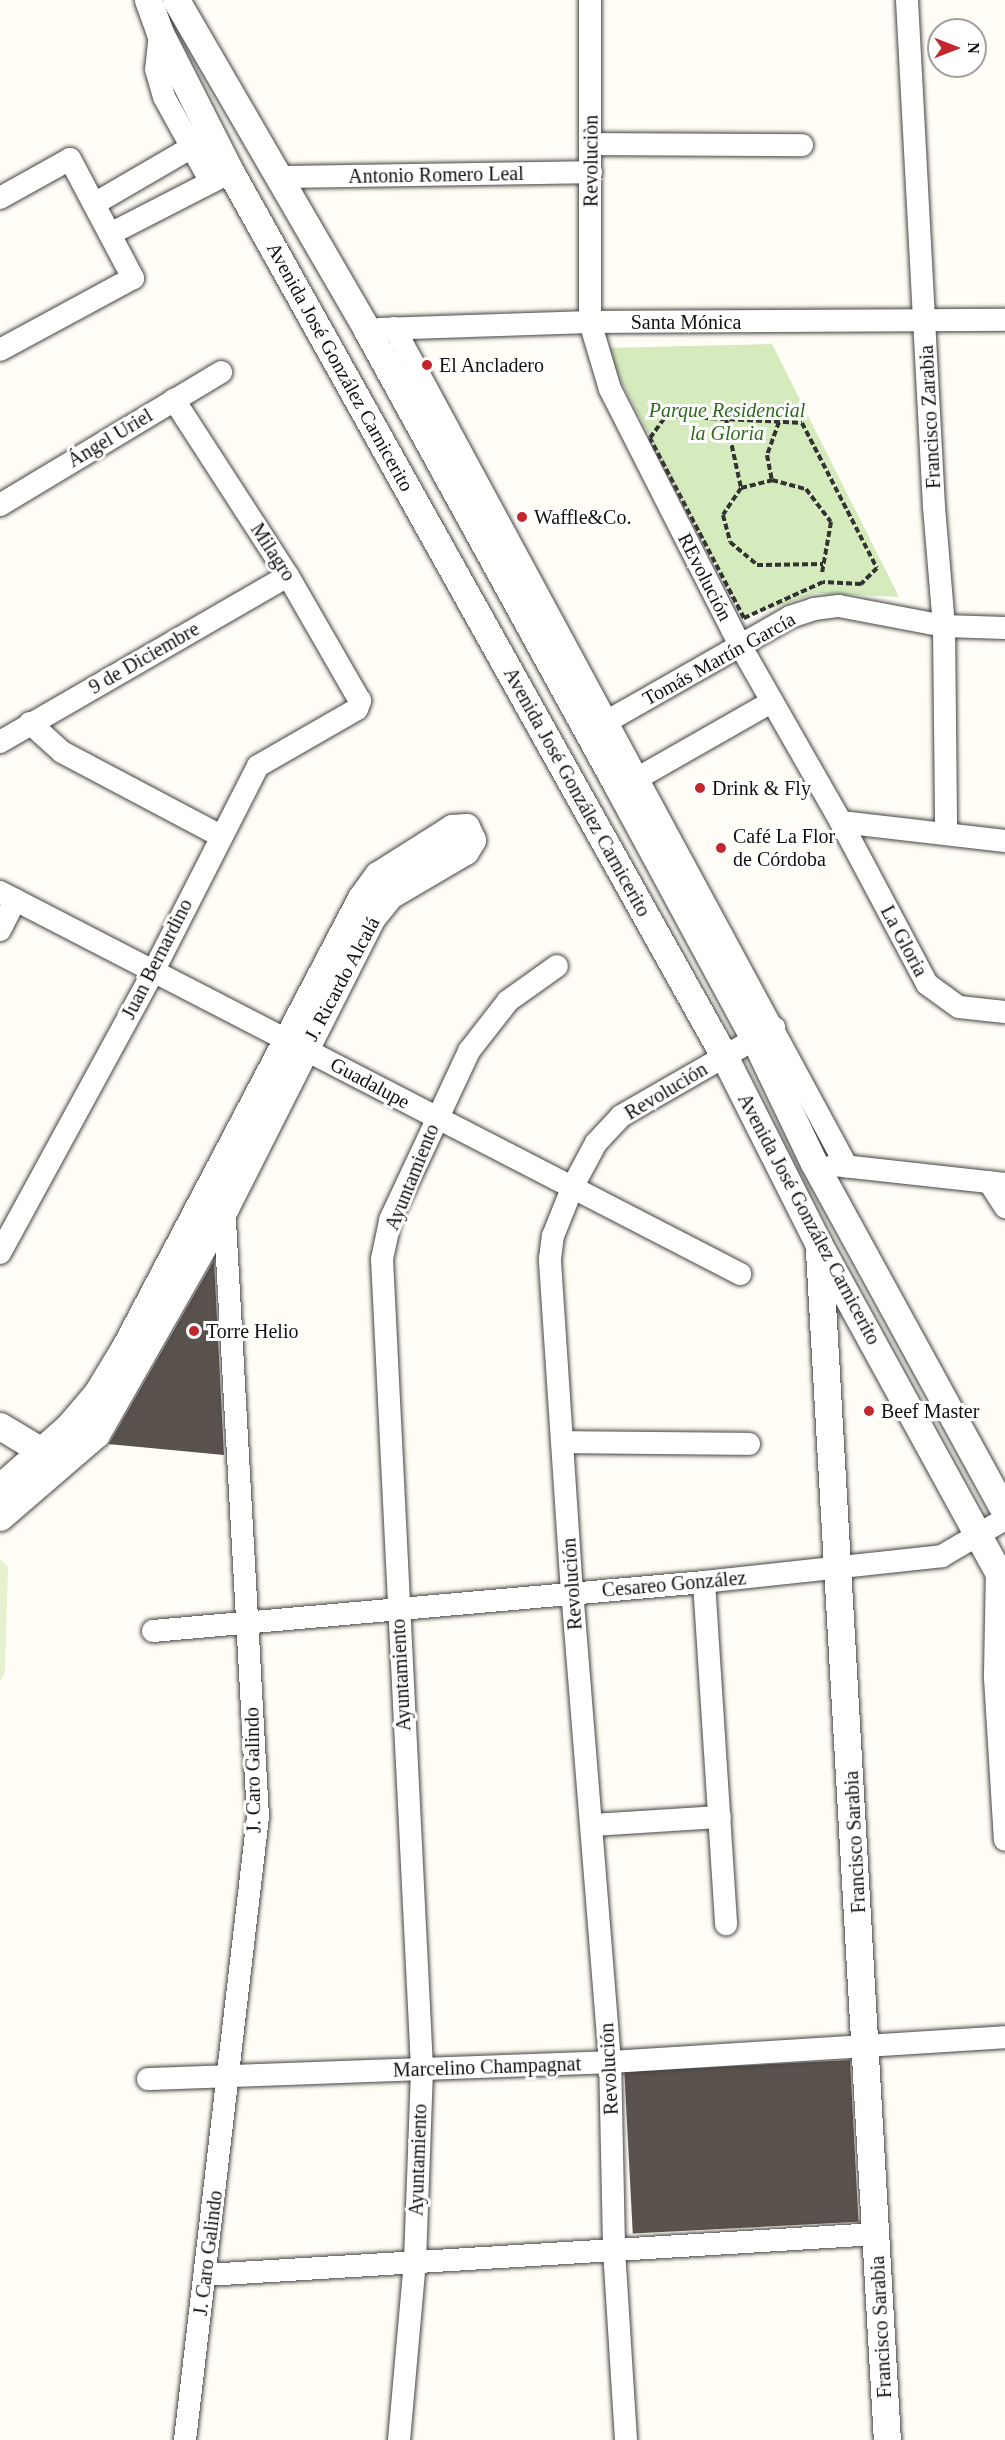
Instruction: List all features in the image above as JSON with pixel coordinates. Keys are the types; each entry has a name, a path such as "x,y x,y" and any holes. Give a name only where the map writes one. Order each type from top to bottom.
{"street":[{"name":"Avenida José González Carnicerito","path":"148,0 160,33 200,116 221,177 724,1056 818,1243 1001,1577"},
{"name":"Avenida José González Carnicerito","path":"176,0 281,177 593,721 764,1034 814,1163 1005,1512"},
{"name":"Revoluciòn","path":"590,0 590,322"},
{"name":"Francisco Zarabia","path":"908,0 944,626 946,833"},
{"path":"110,234 221,177 192,147 164,97 156,69 160,33"},
{"path":"94,204 192,147 200,116"},
{"path":"591,144 802,144"},
{"path":"0,198 70,159 133,278 0,350"},
{"name":"Antonio Romero Leal","path":"281,177 591,172"},
{"name":"Santa Mónica","path":"367,330 394,327 590,322 1005,320"},
{"name":"REvolución","path":"590,322 595,350 610,389 740,645 841,822"},
{"path":"394,327 593,721 638,778 764,1034 847,1167"},
{"name":"Ángel Uriel","path":"0,505 221,372"},
{"name":"Milagro","path":"174,400 288,576 359,693 357,709"},
{"name":"9 de Diciembre","path":"0,742 288,576"},
{"name":"Tomás Martín García","path":"593,721 790,617 839,606 944,626 1005,628"},
{"path":"638,778 771,702"},
{"name":"Juan Bernardino","path":"0,1253 153,972 219,835 258,766 357,709"},
{"path":"30,723 62,752 219,835"},
{"path":"841,822 1005,841"},
{"name":"La Gloria","path":"841,822 927,984 959,1006 1005,1012"},
{"name":"J. Ricardo Alcalá","path":"0,1487 21,1471 54,1458 96,1434 225,1208 296,1044 339,933 378,875 452,828 466,827 472,840 465,851 390,895 372,916 296,1044 219,1170 120,1356 54,1458"},
{"path":"0,930 8,896"},
{"name":"Guadalupe","path":"8,896 740,1274"},
{"name":"Ayuntamiento","path":"399,2440 415,2261 422,2068 382,1259 390,1220 469,1051 489,1021 525,987 557,966"},
{"name":"Revolución","path":"626,2440 614,2247 610,2062 572,1593 550,1259 553,1236 573,1186 596,1143 621,1116 764,1034"},
{"path":"814,1163 997,1183 1005,1207"},
{"name":"J. Caro Galindo","path":"185,2440 258,1817 225,1208 219,1170"},
{"name":"Francisco Sarabia","path":"818,1243 840,1569 887,2440"},
{"path":"0,1426 54,1458"},
{"path":"562,1442 749,1444"},
{"name":"J. Ricardo Alcalá","path":"0,1517 21,1471"},
{"name":"Cesareo González","path":"153,1630 704,1582 840,1569 942,1556 980,1536 1005,1519"},
{"path":"1001,1577 995,1678 1005,1840"},
{"path":"704,1582 726,1924"},
{"path":"592,1825 720,1817"},
{"name":"Marcelino Champagnat","path":"148,2079 228,2079 422,2068 610,2062 1005,2037"},
{"path":"206,2275 614,2247 876,2234"}],"path":[{"path":"666,416 726,419 802,423 877,568 861,584 823,582 744,618 650,438 666,416"},
{"path":"726,419 741,488"},
{"path":"772,480 767,455 779,422"},
{"path":"822,573 831,522 806,489 772,480 741,488 723,515 730,542 757,565 823,564"}],"green space":[{"name":"Parque Residencial la Gloria","path":"772,344 899,597 816,593 744,618 604,348"},
{"path":"0,1559 8,1566 5,1672 0,1681"}],"building":[{"name":"Torre Helio","path":"214,1260 224,1455 108,1444 110,1442"},
{"path":"850,2060 858,2222 633,2234 624,2072"}],"place":[{"name":"El Ancladero","path":"427,365"},
{"name":"Waffle&Co.","path":"522,517"},
{"name":"Drink & Fly","path":"700,788"},
{"name":"Café La Flor de Córdoba","path":"721,848"},
{"name":"Torre Helio","path":"194,1331"},
{"name":"Beef Master","path":"869,1411"}]}
